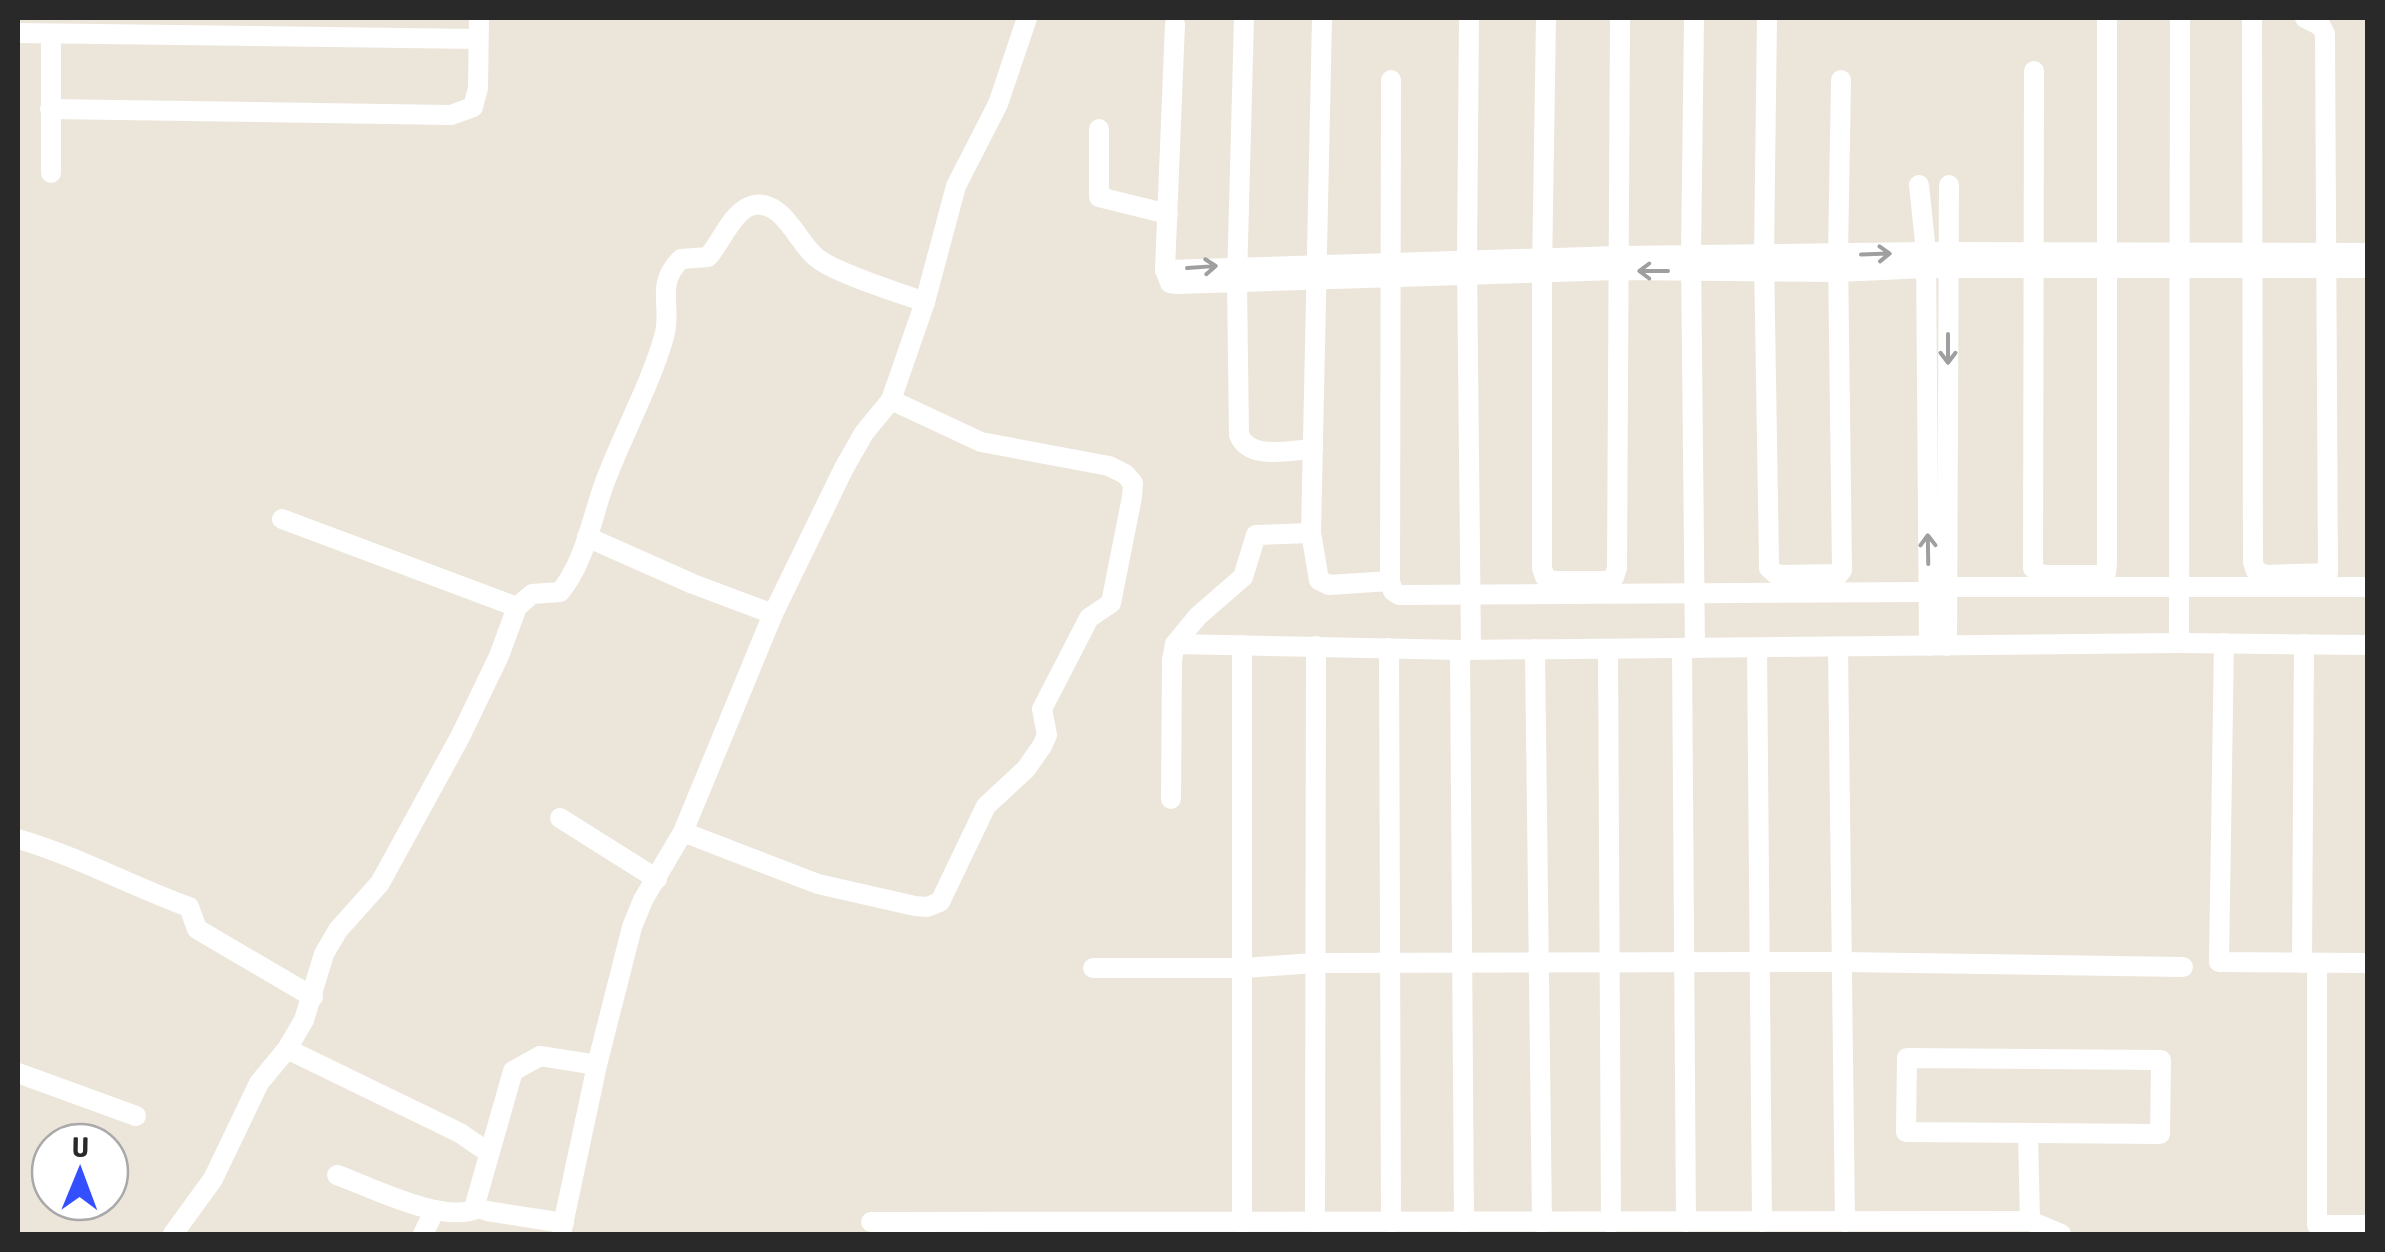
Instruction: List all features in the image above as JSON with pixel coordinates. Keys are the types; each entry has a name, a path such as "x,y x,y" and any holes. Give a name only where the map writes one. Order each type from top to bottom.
{"street":[{"path":"50,109 451,115 473,106 478,88 479,18"},
{"path":"338,1175 435,1210 455,1214 479,1208 562,1229 632,927 643,900 684,832 774,614 844,468 891,400 925,302 956,186 998,104 1027,18"},
{"path":"1244,18 1237,273 1239,435 1243,446 1253,451 1313,448"},
{"path":"1322,18 1311,534 1319,580 1329,585 1390,581"},
{"path":"1464,1223 1462,963 1466,650 1471,594 1468,18"},
{"path":"1546,18 1542,568 1545,577 1552,581 1608,580 1614,577 1616,568 1620,18"},
{"path":"1686,1222 1684,962 1689,648 1695,594 1691,264 1694,18"},
{"path":"1767,18 1764,263 1769,568 1783,575 1839,574 1842,570 1838,264 1841,80"},
{"path":"2034,71 2032,562 2041,575 2098,575 2107,569 2107,18"},
{"path":"2179,643 2180,18"},
{"path":"2252,18 2254,568 2265,575 2368,588"},
{"path":"2305,18 2320,26 2325,34 2328,580"},
{"path":"1175,24 1165,270 1170,283 1237,273 1467,266 2327,260 2368,252"},
{"path":"18,33 478,40"},
{"path":"51,36 51,174"},
{"path":"1392,80 1390,581 1398,595 2179,589 2328,580"},
{"path":"1099,128 1099,197 1168,214"},
{"path":"1920,185 1938,589"},
{"path":"1938,646 1949,185"},
{"path":"173,1234 213,1179 259,1083 287,1048 314,997 324,954 338,930 380,883 470,719 516,607 532,594 560,592 573,572 604,482 665,334 664,287 668,272 680,258 708,256 746,207 758,205 769,208 796,232 816,258 925,302"},
{"path":"2327,260 2368,268"},
{"path":"684,832 818,884 915,906 928,907 940,902 986,806 1026,768 1042,746 1047,735 1042,709 1090,618 1112,602 1132,497 1132,483 1125,474 1110,466 981,442 891,400"},
{"path":"282,519 516,607"},
{"path":"1170,799 1172,660 1176,644 1198,616 1243,577 1256,535 1311,534"},
{"path":"587,537 692,584 774,614"},
{"path":"1176,644 1466,650 2179,643 2368,645"},
{"path":"2224,644 2219,962 2368,963"},
{"path":"2304,644 2317,1225 2368,1225"},
{"path":"1242,645 1242,1223"},
{"path":"1315,1224 1316,646"},
{"path":"1389,648 1392,1223"},
{"path":"1757,648 1762,1222"},
{"path":"1838,648 1846,1222"},
{"path":"1535,649 1542,1223"},
{"path":"1608,649 1612,1222"},
{"path":"560,818 658,879"},
{"path":"18,839 64,854 127,884 189,907 197,929 314,997"},
{"path":"1093,968 1610,962 2182,967"},
{"path":"287,1048 460,1133 489,1153"},
{"path":"479,1208 476,1200 513,1070 540,1056 597,1065"},
{"path":"1907,1058 2161,1060 2160,1134 2028,1133 1906,1132 1907,1058"},
{"path":"18,1073 136,1116"},
{"path":"2028,1133 2030,1221"},
{"path":"423,1234 435,1210"},
{"path":"871,1222 2030,1221 2061,1234"}]}
